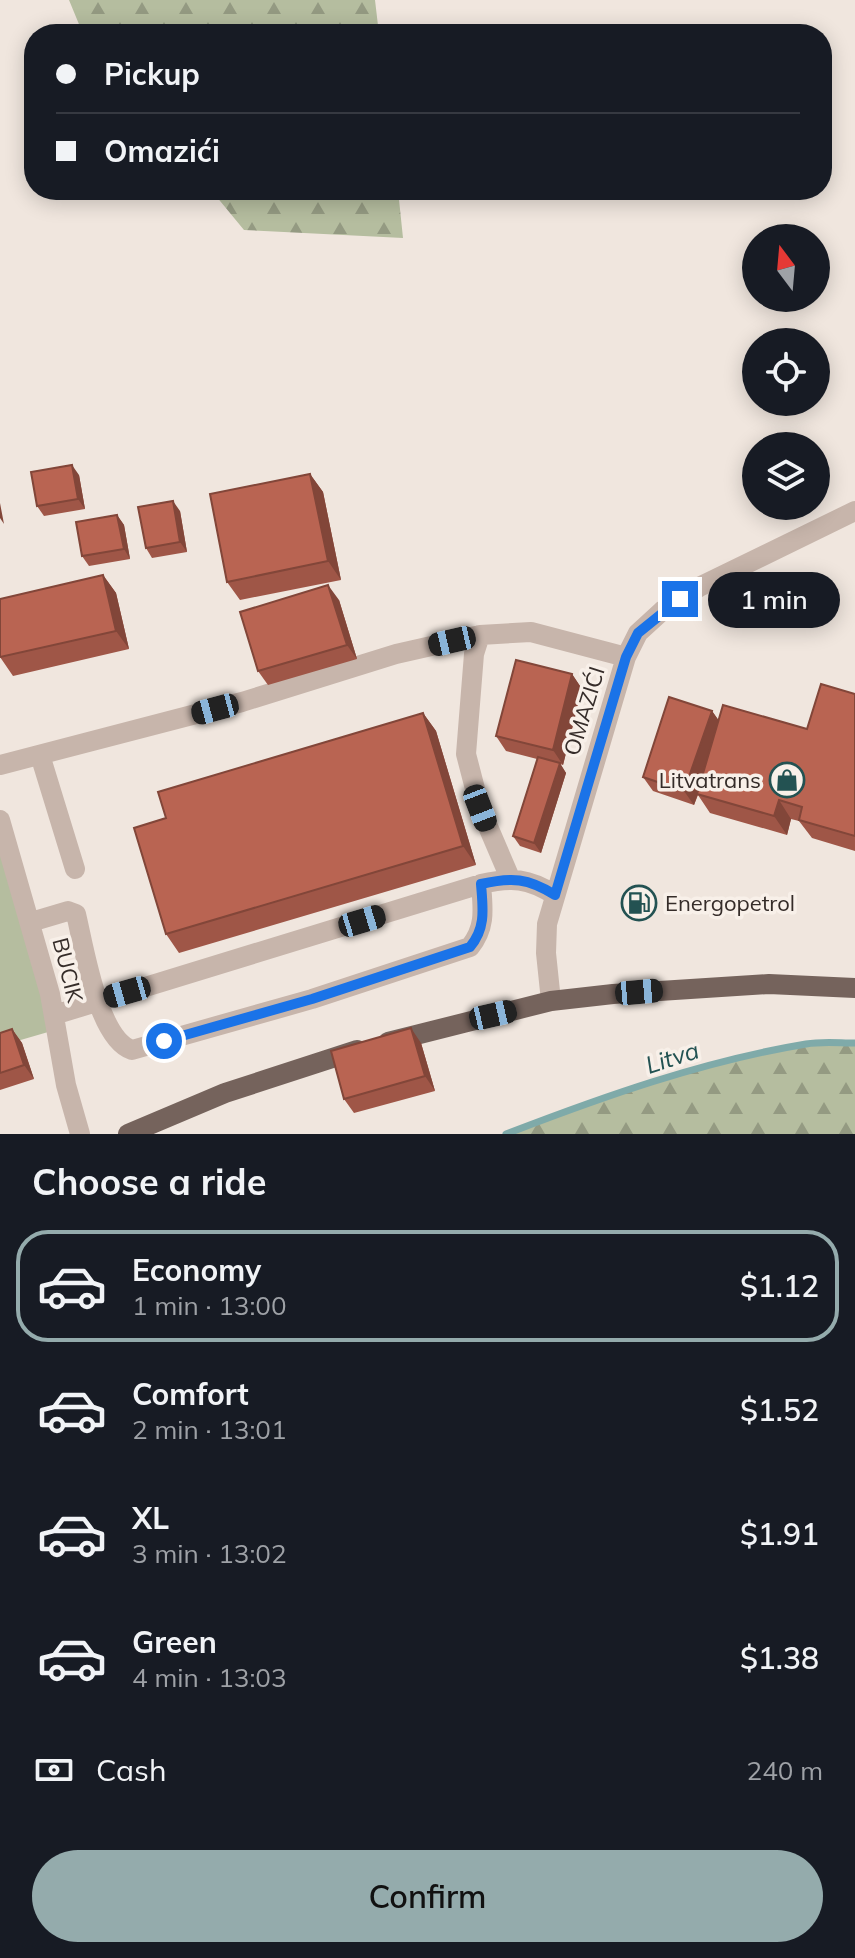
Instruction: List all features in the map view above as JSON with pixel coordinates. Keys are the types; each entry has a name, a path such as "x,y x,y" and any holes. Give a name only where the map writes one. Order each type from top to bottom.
{"main road":[{"path":"128,1134 225,1093 322,1061 434,1028 551,1001 769,984 855,988"}],"street":[{"name":"OMAZIĆI","path":"551,1001 546,953 547,924 626,657 638,633 662,611 699,587 855,511"},
{"path":"0,765 242,702 347,667 480,635 531,632 626,657"},
{"path":"480,635 474,654 466,754 480,808 510,878"},
{"path":"40,755 75,869"},
{"name":"BUCIK","path":"0,820 31,922 54,1015 66,1085 80,1134"},
{"path":"54,1015 481,884 510,878 541,886 555,895"},
{"path":"31,922 68,911 76,914 108,1028 125,1048 132,1050 312,999 470,947 480,934 484,914 481,884"}],"green space":[{"path":"69,0 375,0 378,24 79,24"},
{"path":"219,200 399,200 403,238 244,230"},
{"path":"0,849 55,1030 0,1046"},
{"path":"855,1042 855,1134 506,1134 633,1087 722,1061 811,1045"}],"building":[{"path":"72,465 78,499 37,506 31,472"},
{"path":"310,474 328,561 227,582 210,494"},
{"path":"173,501 180,542 146,548 138,507"},
{"path":"117,515 124,549 82,556 76,522"},
{"path":"103,575 116,631 0,657 0,599"},
{"path":"328,585 347,645 258,671 240,612"},
{"path":"516,660 572,674 553,750 496,736"},
{"name":"Litvatrans","path":"821,684 855,694 855,836 799,820 802,807 779,800 774,816 697,794 723,705 807,729"},
{"path":"669,697 712,711 684,791 643,777"},
{"path":"423,713 463,846 166,934 134,828 166,818 158,792"},
{"path":"538,757 560,763 534,843 513,836"},
{"path":"411,1028 425,1076 344,1099 331,1051"},
{"path":"12,1029 24,1065 0,1073 0,1033"}],"waterway":[{"name":"Litva","path":"506,1134 616,1094 729,1060 812,1043 855,1043"}],"place":[{"name":"Litvatrans","path":"787,780"},
{"name":"Energopetrol","path":"639,903"}],"route":[{"path":"164,1041 312,999 470,947 480,934 484,914 481,884 510,878 541,886 555,895 626,657 638,633 680,599"}]}
